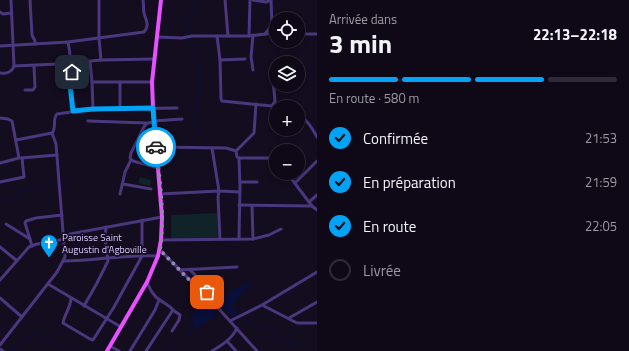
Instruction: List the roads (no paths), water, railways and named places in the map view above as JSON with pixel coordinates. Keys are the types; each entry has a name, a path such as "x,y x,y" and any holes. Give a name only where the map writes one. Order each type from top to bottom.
{"main road":[{"path":"107,351 147,282 160,250 162,217 152,82 161,0"}],"street":[{"path":"0,73 8,72 14,68 11,0"},
{"path":"30,0 32,35 35,44"},
{"path":"99,0 99,38 102,60"},
{"path":"0,46 68,42 144,32 146,30 147,23 144,13 144,0"},
{"path":"225,0 228,36"},
{"path":"249,36 252,0 266,2 271,0 272,25 265,34"},
{"path":"0,12 3,14 11,13"},
{"path":"157,37 182,38 192,36 249,36 269,34"},
{"path":"305,34 317,34"},
{"path":"253,35 251,57 254,70"},
{"path":"217,36 222,101 272,106 275,101 275,92"},
{"path":"68,42 72,72 71,91 73,111"},
{"path":"14,66 34,66 102,60 154,59"},
{"path":"220,60 245,59"},
{"path":"90,62 93,109"},
{"path":"25,90 33,90 35,87 34,66"},
{"path":"92,82 152,82"},
{"path":"120,82 120,109"},
{"path":"236,150 254,133 256,104"},
{"path":"0,344 48,284 66,257 56,144 52,133 54,130 54,118 56,114 93,109 177,108"},
{"path":"0,118 12,121 24,177 0,182"},
{"path":"88,121 146,123 182,119"},
{"path":"305,120 317,137"},
{"path":"120,194 125,172 131,160 131,153 146,123"},
{"path":"314,131 317,128"},
{"path":"16,140 52,133"},
{"path":"156,147 226,148 236,150"},
{"path":"212,148 219,191 220,239"},
{"path":"236,150 237,157 239,158 240,182 239,239"},
{"path":"0,163 20,158 57,155"},
{"path":"239,158 269,158"},
{"path":"131,160 158,168"},
{"path":"316,162 317,167"},
{"path":"295,183 316,162"},
{"path":"293,180 309,202 315,207"},
{"path":"240,182 257,182"},
{"path":"123,184 151,189"},
{"path":"160,194 219,191 240,192"},
{"path":"309,202 317,195"},
{"path":"239,205 315,207"},
{"path":"252,206 253,239"},
{"path":"32,246 25,223 26,221 36,218 62,215"},
{"path":"0,280 16,260 32,246 60,240 70,234 162,217"},
{"path":"71,299 69,309 62,322 90,339 95,339 142,256 142,220"},
{"path":"6,224 30,239"},
{"path":"84,306 108,261 105,238 106,227"},
{"path":"161,240 253,239 269,236 281,229"},
{"path":"0,253 1,248 16,260"},
{"path":"160,250 237,328 257,351"},
{"path":"64,260 80,261 107,258 158,256"},
{"path":"179,270 237,267"},
{"path":"189,269 207,287 208,290 205,296"},
{"path":"230,321 262,305 317,272"},
{"path":"147,282 159,300 180,315 179,320 172,331"},
{"path":"48,284 71,299 121,327"},
{"path":"0,298 22,317"},
{"path":"130,351 155,310 159,300"},
{"path":"289,318 317,302"},
{"path":"262,305 297,323 317,323"},
{"path":"146,351 173,310"},
{"path":"212,351 227,341 234,334 237,328"},
{"path":"227,341 236,351"},
{"path":"110,346 119,351"}],"waterway":[{"path":"189,35 188,21 198,0"},
{"path":"189,38 197,57 199,78 199,95 194,125 202,135"},
{"path":"61,181 73,177"},
{"path":"0,200 10,198 39,186 58,182"},
{"path":"214,314 222,307"},
{"path":"239,313 247,320 263,326 285,342 317,343"},
{"path":"167,351 195,327"},
{"path":"12,351 27,337 36,334 72,351"}],"place":[{"name":"Paroisse Saint Augustin d'Agboville","path":"49,258"}]}
